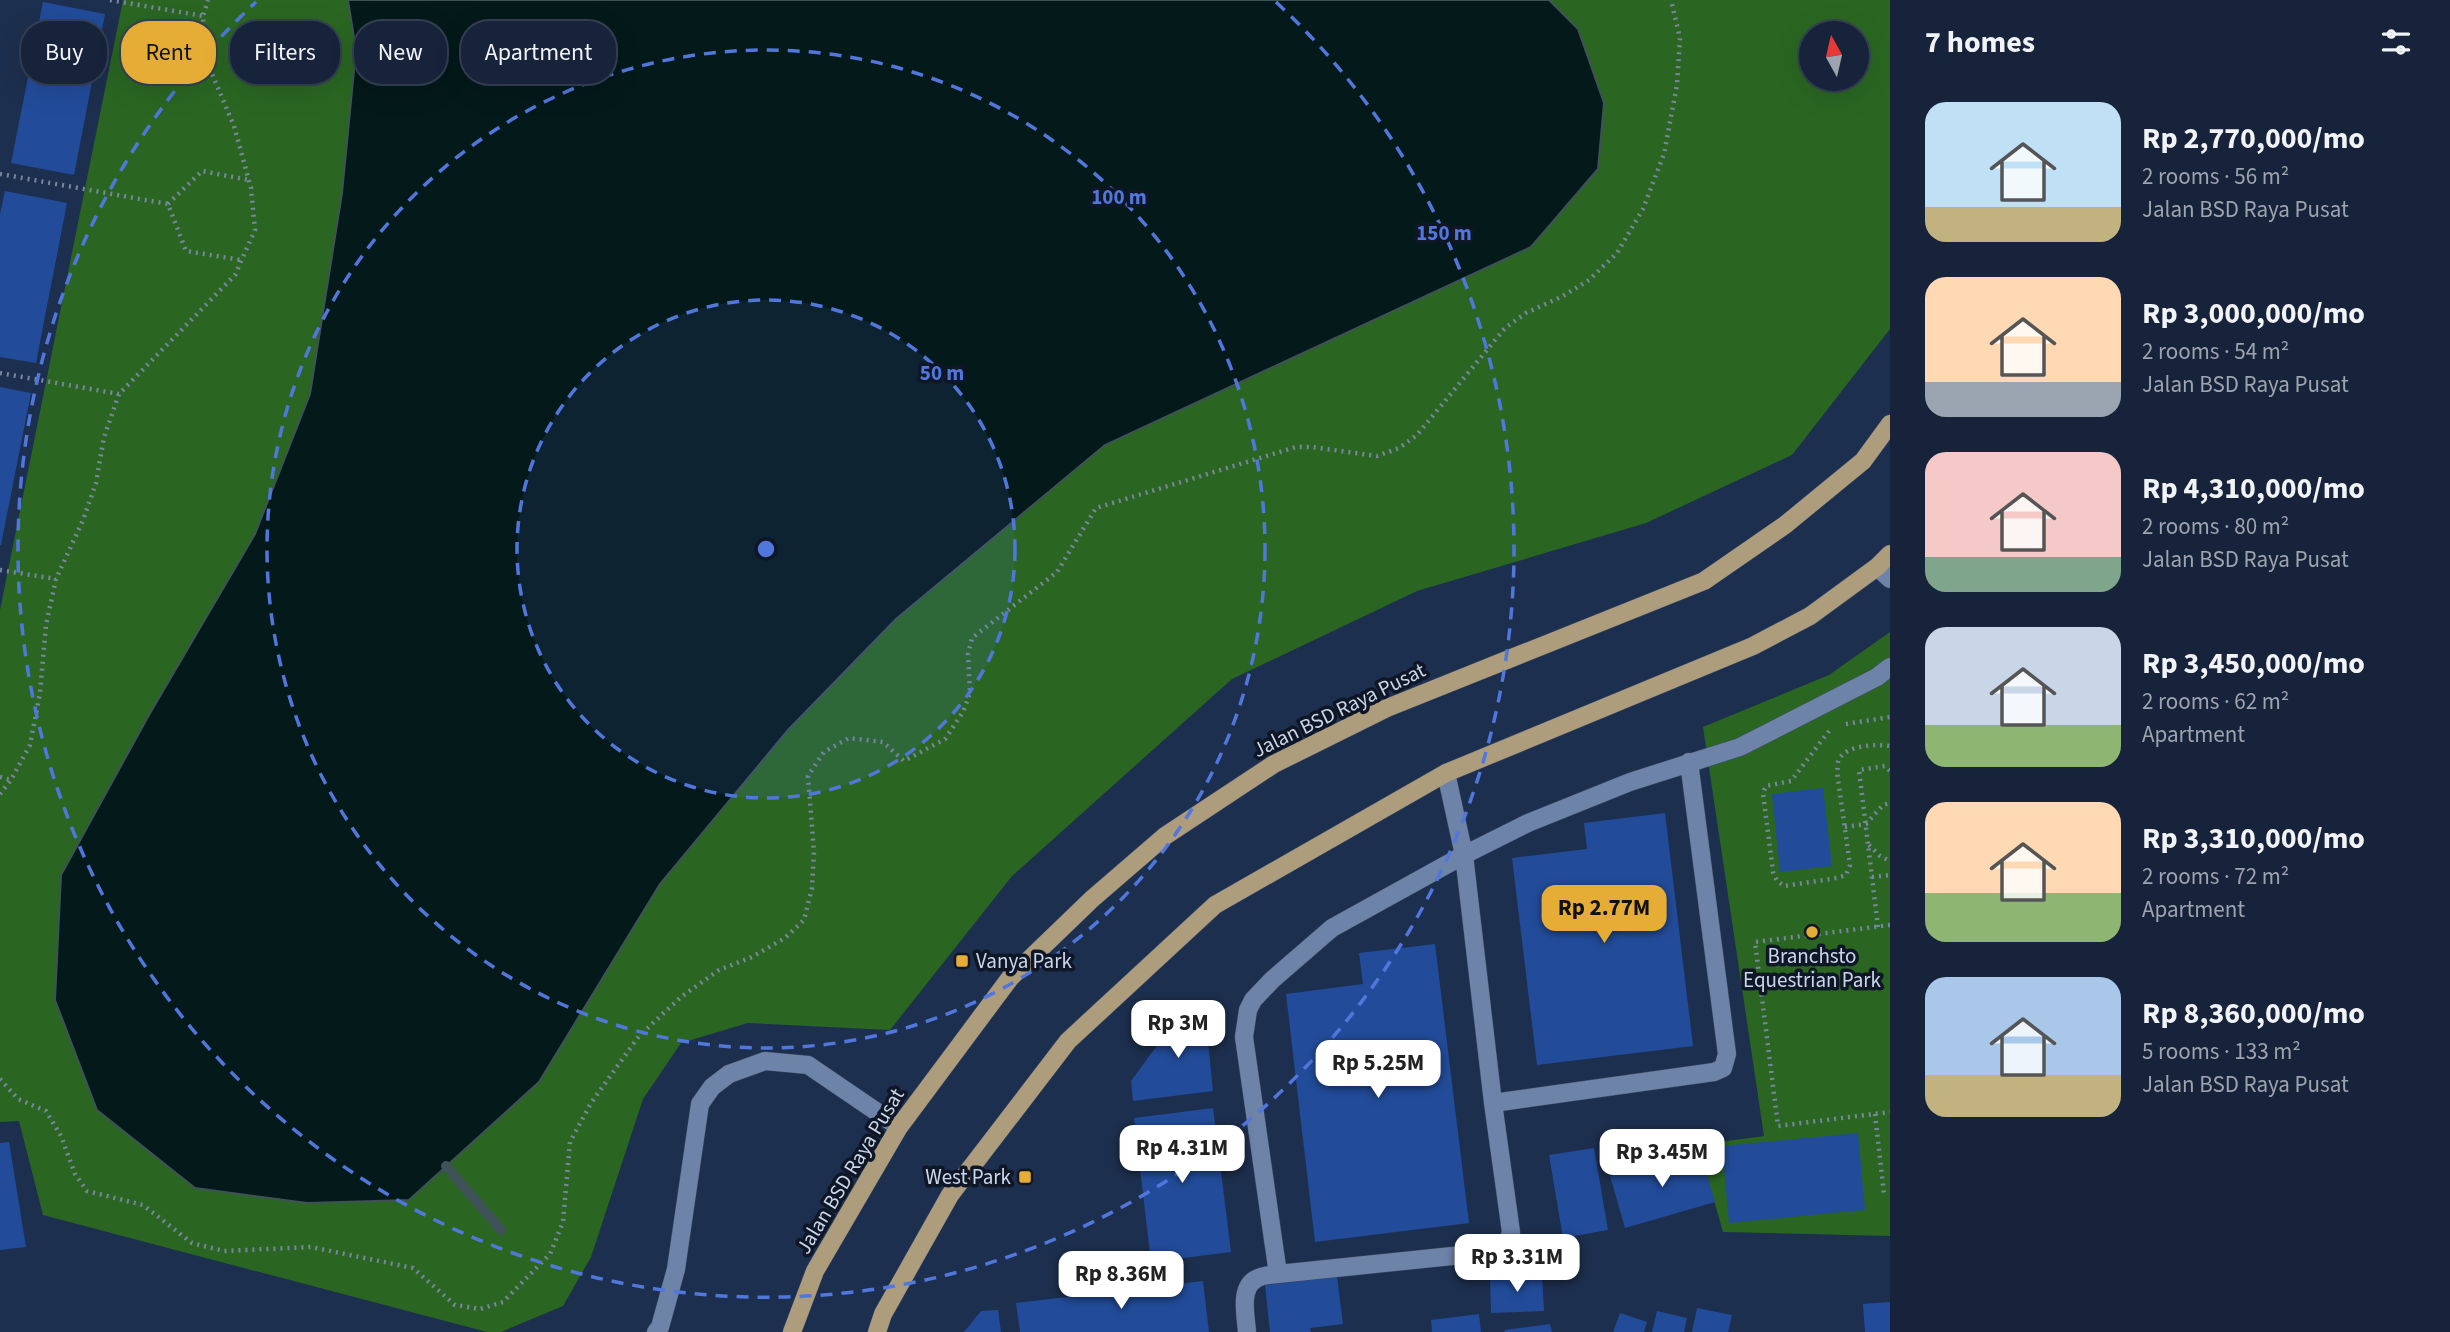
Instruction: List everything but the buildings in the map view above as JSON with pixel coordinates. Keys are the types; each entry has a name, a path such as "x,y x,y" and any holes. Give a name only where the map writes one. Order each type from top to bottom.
{"main road":[{"name":"Jalan BSD Raya Pusat","path":"792,1332 815,1271 899,1127 1010,978 1092,899 1165,836 1274,764 1387,708 1704,581 1785,525 1863,461 1890,424"},
{"path":"877,1332 883,1314 950,1195 1068,1041 1215,905 1446,773 1753,646 1810,616 1886,567"}],"street":[{"path":"1278,1274 1244,1037 1248,1010 1253,1000 1272,980 1332,928 1464,855 1541,818 1630,782 1740,747 1877,677 1890,667"},
{"path":"1493,1103 1714,1072 1723,1068 1727,1054 1689,762"},
{"path":"1247,1332 1245,1300 1247,1288 1255,1279 1278,1274 1491,1252 1507,1245 1511,1232 1464,855 1446,773"},
{"path":"656,1332 660,1327 676,1269 700,1104 712,1087 729,1074 765,1061 808,1066 899,1127"}],"path":[{"path":"110,0 203,16"},
{"path":"0,794 12,780 30,745 40,693 46,625 56,579 96,483 104,437 120,394 235,275 255,230 249,180 234,126 210,69 203,16 208,0"},
{"path":"0,1079 19,1099 46,1111 61,1136 75,1174 87,1191 143,1205 192,1243 224,1251 311,1247 413,1268 455,1305 480,1309 503,1302 550,1254 563,1222 570,1142 591,1103 639,1036 681,997 719,970 752,957 785,938 804,920 812,888 814,852 808,776 824,752 849,738 883,742 904,761 945,739 963,712 970,693 968,654 972,638 1057,572 1096,508 1296,447 1377,456 1399,448 1417,435 1505,328 1526,313 1563,296 1589,280 1617,253 1643,209 1664,154 1681,38 1671,0"},
{"path":"169,204 202,171 249,180"},
{"path":"0,174 169,204"},
{"path":"169,204 186,251 241,260"},
{"path":"0,373 120,394"},
{"path":"0,570 56,579"},
{"path":"1845,724 1890,717"},
{"path":"1833,725 1791,781 1766,786 1763,793 1773,872 1777,881 1784,886 1846,875 1850,865 1837,772 1839,759 1849,750 1880,744 1890,746"},
{"path":"1878,927 1859,770 1885,766 1890,771"},
{"path":"0,776 12,780"},
{"path":"1845,827 1866,824 1884,805 1890,803"},
{"path":"1868,843 1880,856 1890,861"},
{"path":"1872,877 1890,875"},
{"path":"1890,925 1755,942 1778,1126 1890,1112"},
{"path":"1875,1114 1884,1194"}],"green space":[{"path":"123,0 1890,0 1890,329 1792,455 1646,523 1417,591 1232,679 1012,876 890,1030 748,1023 681,1043 643,1099 591,1257 563,1306 501,1332 487,1332 43,1215 19,1121 0,1122 0,610"},
{"name":"Branchsto Equestrian Park","path":"1890,632 1890,1236 1723,1232 1698,1145 1764,1136 1703,727 1829,675"}],"shaded area":[{"path":"348,0 1549,0 1578,29 1604,103 1598,169 1531,247 1105,445 896,619 788,730 660,884 539,1082 409,1200 307,1203 195,1188 97,1110 55,1000 61,875 149,715 255,534 310,394 342,193 354,70 354,84 447,84 447,21 354,21 354,38"}],"waterway":[{"path":"446,1166 501,1230"}],"place":[{"name":"Branchsto Equestrian Park","path":"1812,932"},
{"name":"Vanya Park","path":"962,961"},
{"name":"West Park","path":"1025,1177"}]}
